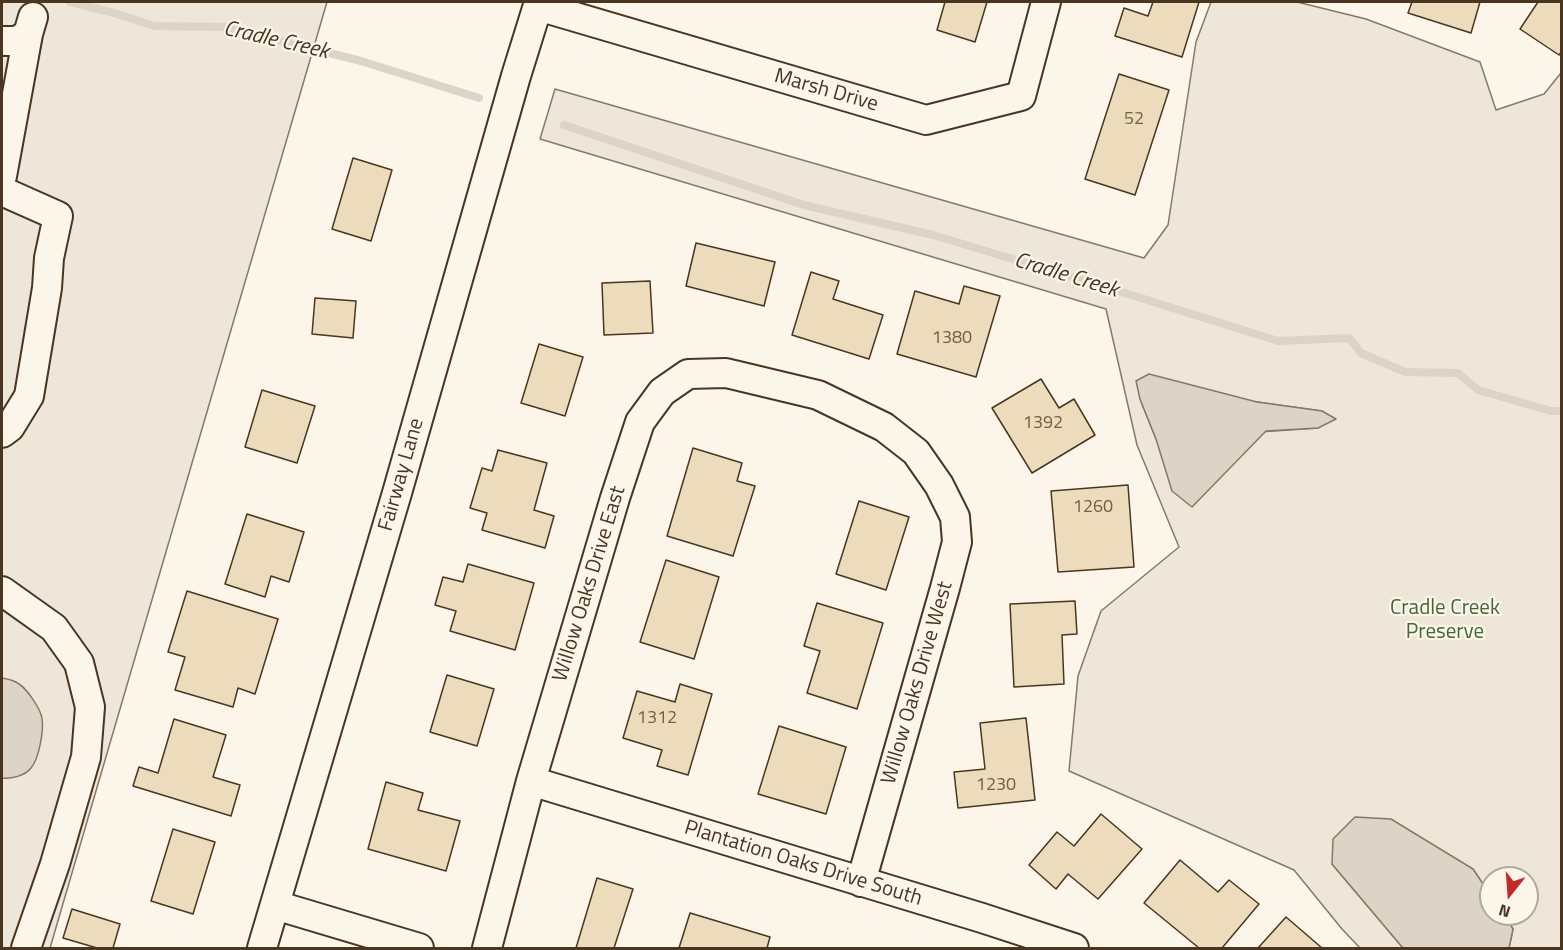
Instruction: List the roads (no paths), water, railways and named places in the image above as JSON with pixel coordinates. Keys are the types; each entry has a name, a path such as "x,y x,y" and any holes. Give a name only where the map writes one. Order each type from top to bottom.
{"street":[{"name":"Marsh Drive","path":"538,4 926,120 1021,96 1046,2"},
{"name":"Fairway Lane","path":"262,948 397,493 538,4"},
{"path":"2,176 21,31"},
{"path":"2,191 58,216 48,258 47,288 29,396 10,427 2,433"},
{"name":"Willow Oaks Drive East","path":"487,948 531,782 615,498 640,422 662,392 688,374 726,373 818,395 884,427 916,452 939,485"},
{"name":"Willow Oaks Drive West","path":"861,882 957,542 955,517 939,485"},
{"path":"2,591 54,628 79,663 90,707 86,757 55,864 26,948"},
{"name":"Plantation Oaks Drive South","path":"531,782 1074,948"},
{"path":"275,905 419,948"}],"waterway":[{"name":"Cradle Creek","path":"70,2 154,26 225,27 361,61 479,98"},
{"name":"Cradle Creek","path":"564,125 804,205 933,235 1278,341 1349,338 1361,353 1405,372 1458,373 1478,390 1551,411 1562,411"}],"park label":[{"name":"Cradle Creek Preserve","path":"1445,621"}]}
